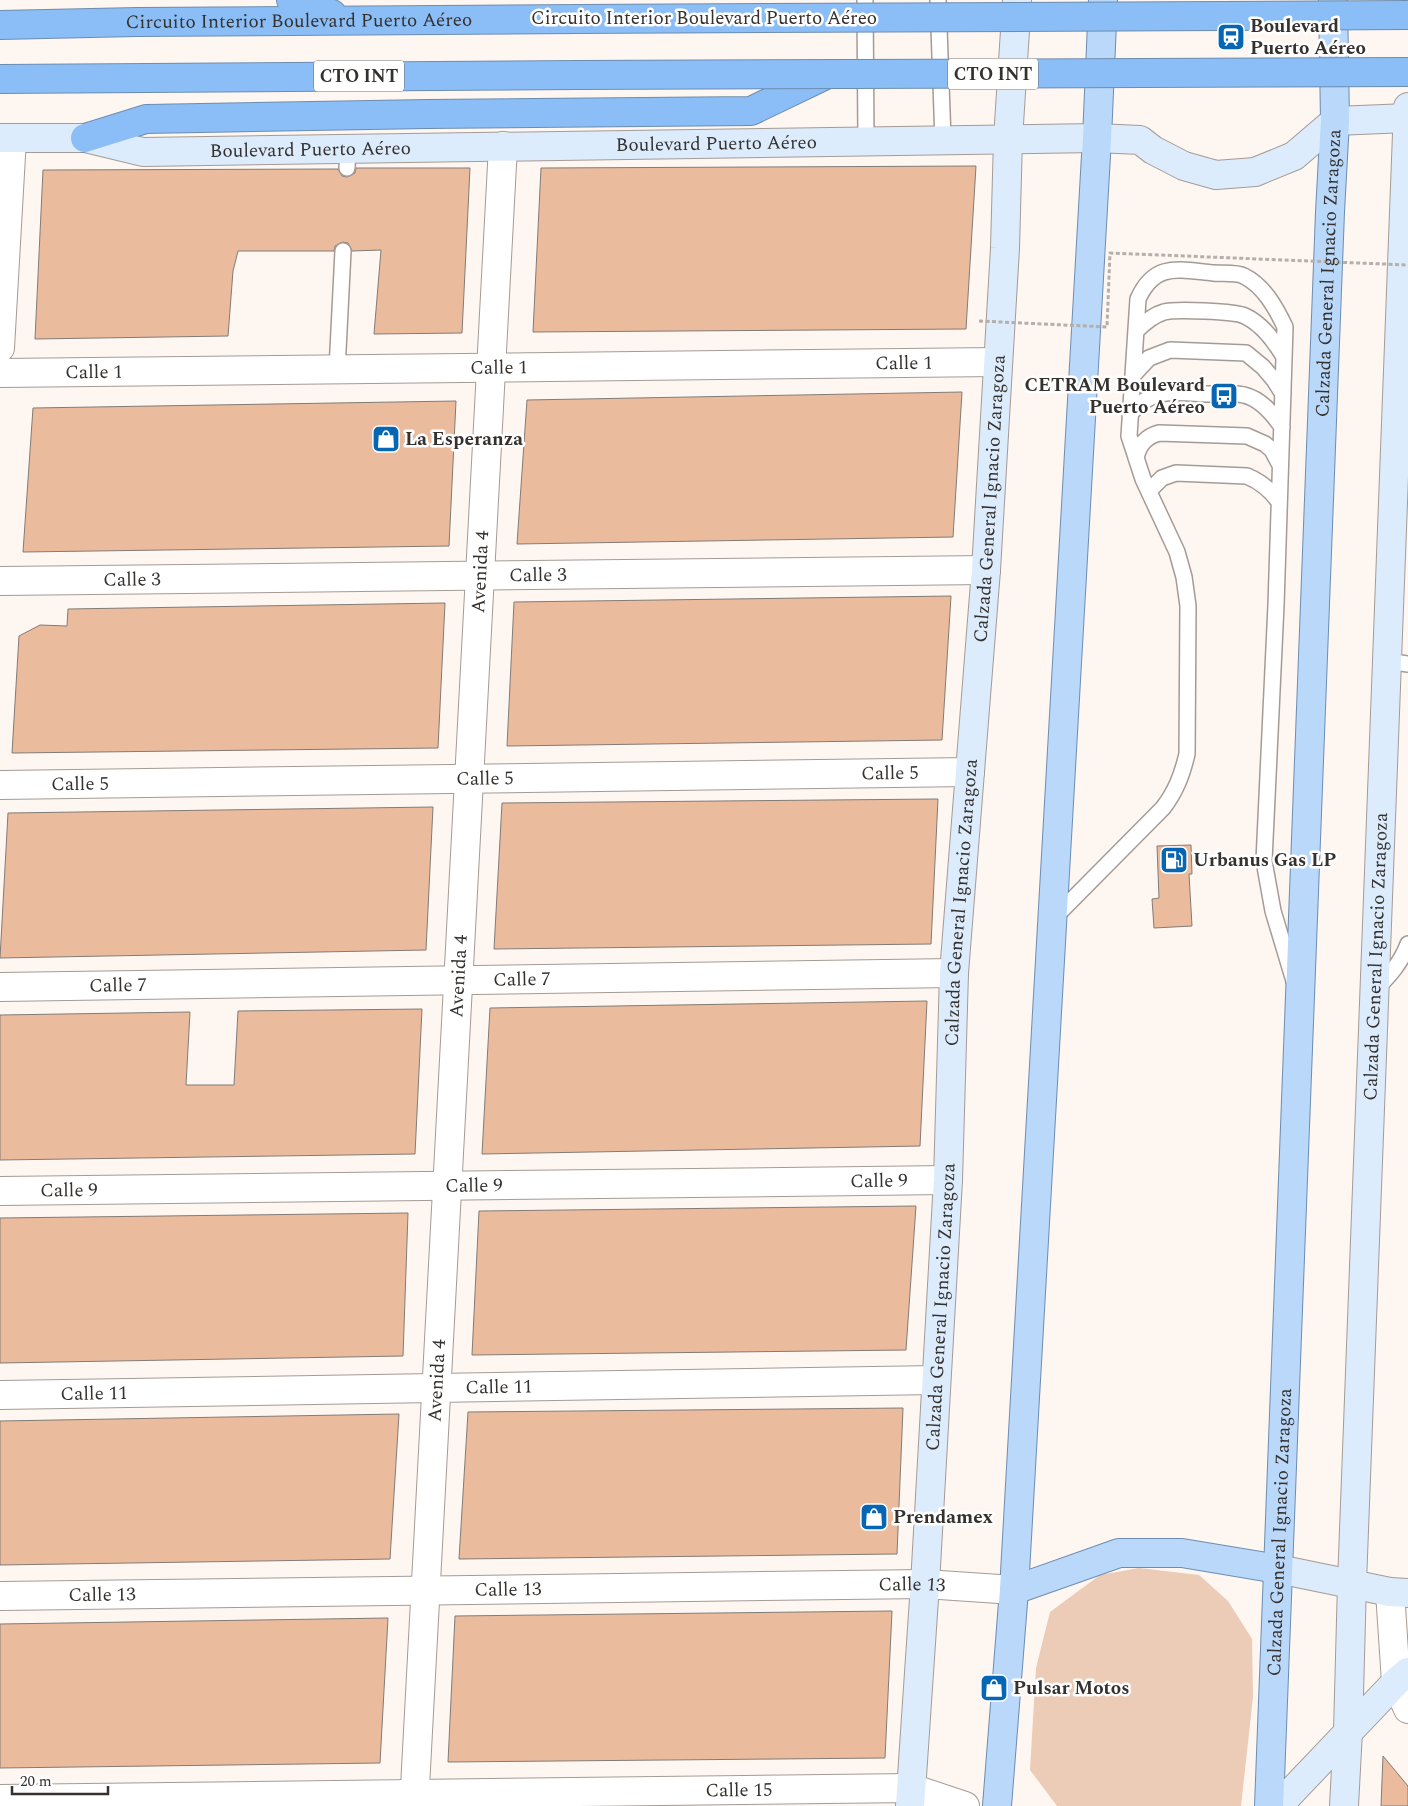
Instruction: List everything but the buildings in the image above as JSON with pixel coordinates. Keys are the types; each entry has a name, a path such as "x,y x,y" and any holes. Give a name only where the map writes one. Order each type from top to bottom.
{"highway":[{"path":"291,0 350,21"},
{"name":"Circuito Interior Boulevard Puerto Aéreo","path":"0,25 127,22 1408,15"},
{"name":"CTO INT","path":"0,79 1408,72"},
{"path":"86,138 146,119 751,111 828,74"}],"main road":[{"name":"Calzada General Ignacio Zaragoza","path":"910,1797 925,1584 948,1180 954,973 986,570 1017,0"},
{"path":"997,1806 1014,1590 1104,0"},
{"name":"Calzada General Ignacio Zaragoza","path":"1269,1806 1335,121 1333,0"},
{"name":"Calzada General Ignacio Zaragoza","path":"1344,1806 1375,990 1398,663 1408,107"},
{"path":"1335,121 1408,118"},
{"name":"Boulevard Puerto Aéreo","path":"6,138 86,138 143,152 348,158 503,146 1097,138 1140,140 1153,150 1184,166 1216,175 1255,172 1294,156 1335,121"},
{"path":"1014,1590 1119,1553 1182,1553 1399,1592"},
{"path":"1278,1806 1348,1731 1402,1677"}],"street":[{"path":"0,348 6,138"},
{"name":"Avenida 4","path":"415,1800 503,146"},
{"name":"Calle 1","path":"0,373 998,362"},
{"name":"Calle 3","path":"0,581 986,570"},
{"name":"Calle 5","path":"0,785 970,772"},
{"name":"Calle 7","path":"0,988 954,973"},
{"name":"Calle 9","path":"0,1191 948,1180"},
{"name":"Calle 11","path":"0,1395 936,1380"},
{"name":"Calle 13","path":"0,1596 925,1584 1014,1590"},
{"path":"1399,1592 1402,1677 1408,1709"},
{"name":"Calle 15","path":"0,1799 415,1800 910,1797 965,1806"}],"lane":[{"path":"865,0 866,141"},
{"path":"938,0 943,140"},
{"path":"337,370 343,251"},
{"path":"1052,920 1163,808 1174,793 1182,774 1187,754 1188,606 1184,577 1177,552 1149,491 1129,436 1138,298 1150,279 1169,269 1243,276 1256,285 1268,298 1278,312 1285,327 1264,861 1276,924 1300,999"},
{"path":"1136,331 1145,322 1165,311 1243,314 1266,331 1284,356"},
{"path":"1134,374 1149,358 1170,350 1246,353 1263,367 1283,394"},
{"path":"1131,413 1146,398 1166,392 1244,395 1266,407 1282,427"},
{"path":"1136,458 1138,448 1145,440 1159,433 1247,436 1257,439 1272,450 1280,466"},
{"path":"1149,491 1162,478 1176,473 1247,476 1257,480 1266,487 1279,502"},
{"path":"1375,990 1393,972 1405,954 1408,944"}],"path":[{"path":"979,321 1107,327 1110,253 1408,265"}],"shaded area":[{"path":"1139,1568 1199,1575 1228,1601 1252,1639 1253,1697 1241,1806 1057,1806 1030,1770 1036,1668 1050,1612 1100,1575"}],"place":[{"name":"Boulevard Puerto Aéreo","path":"1231,37"},
{"name":"CETRAM Boulevard Puerto Aéreo","path":"1224,396"},
{"name":"La Esperanza","path":"386,439"},
{"name":"Urbanus Gas LP","path":"1174,860"},
{"name":"Prendamex","path":"874,1517"},
{"name":"Pulsar Motos","path":"994,1688"}]}
